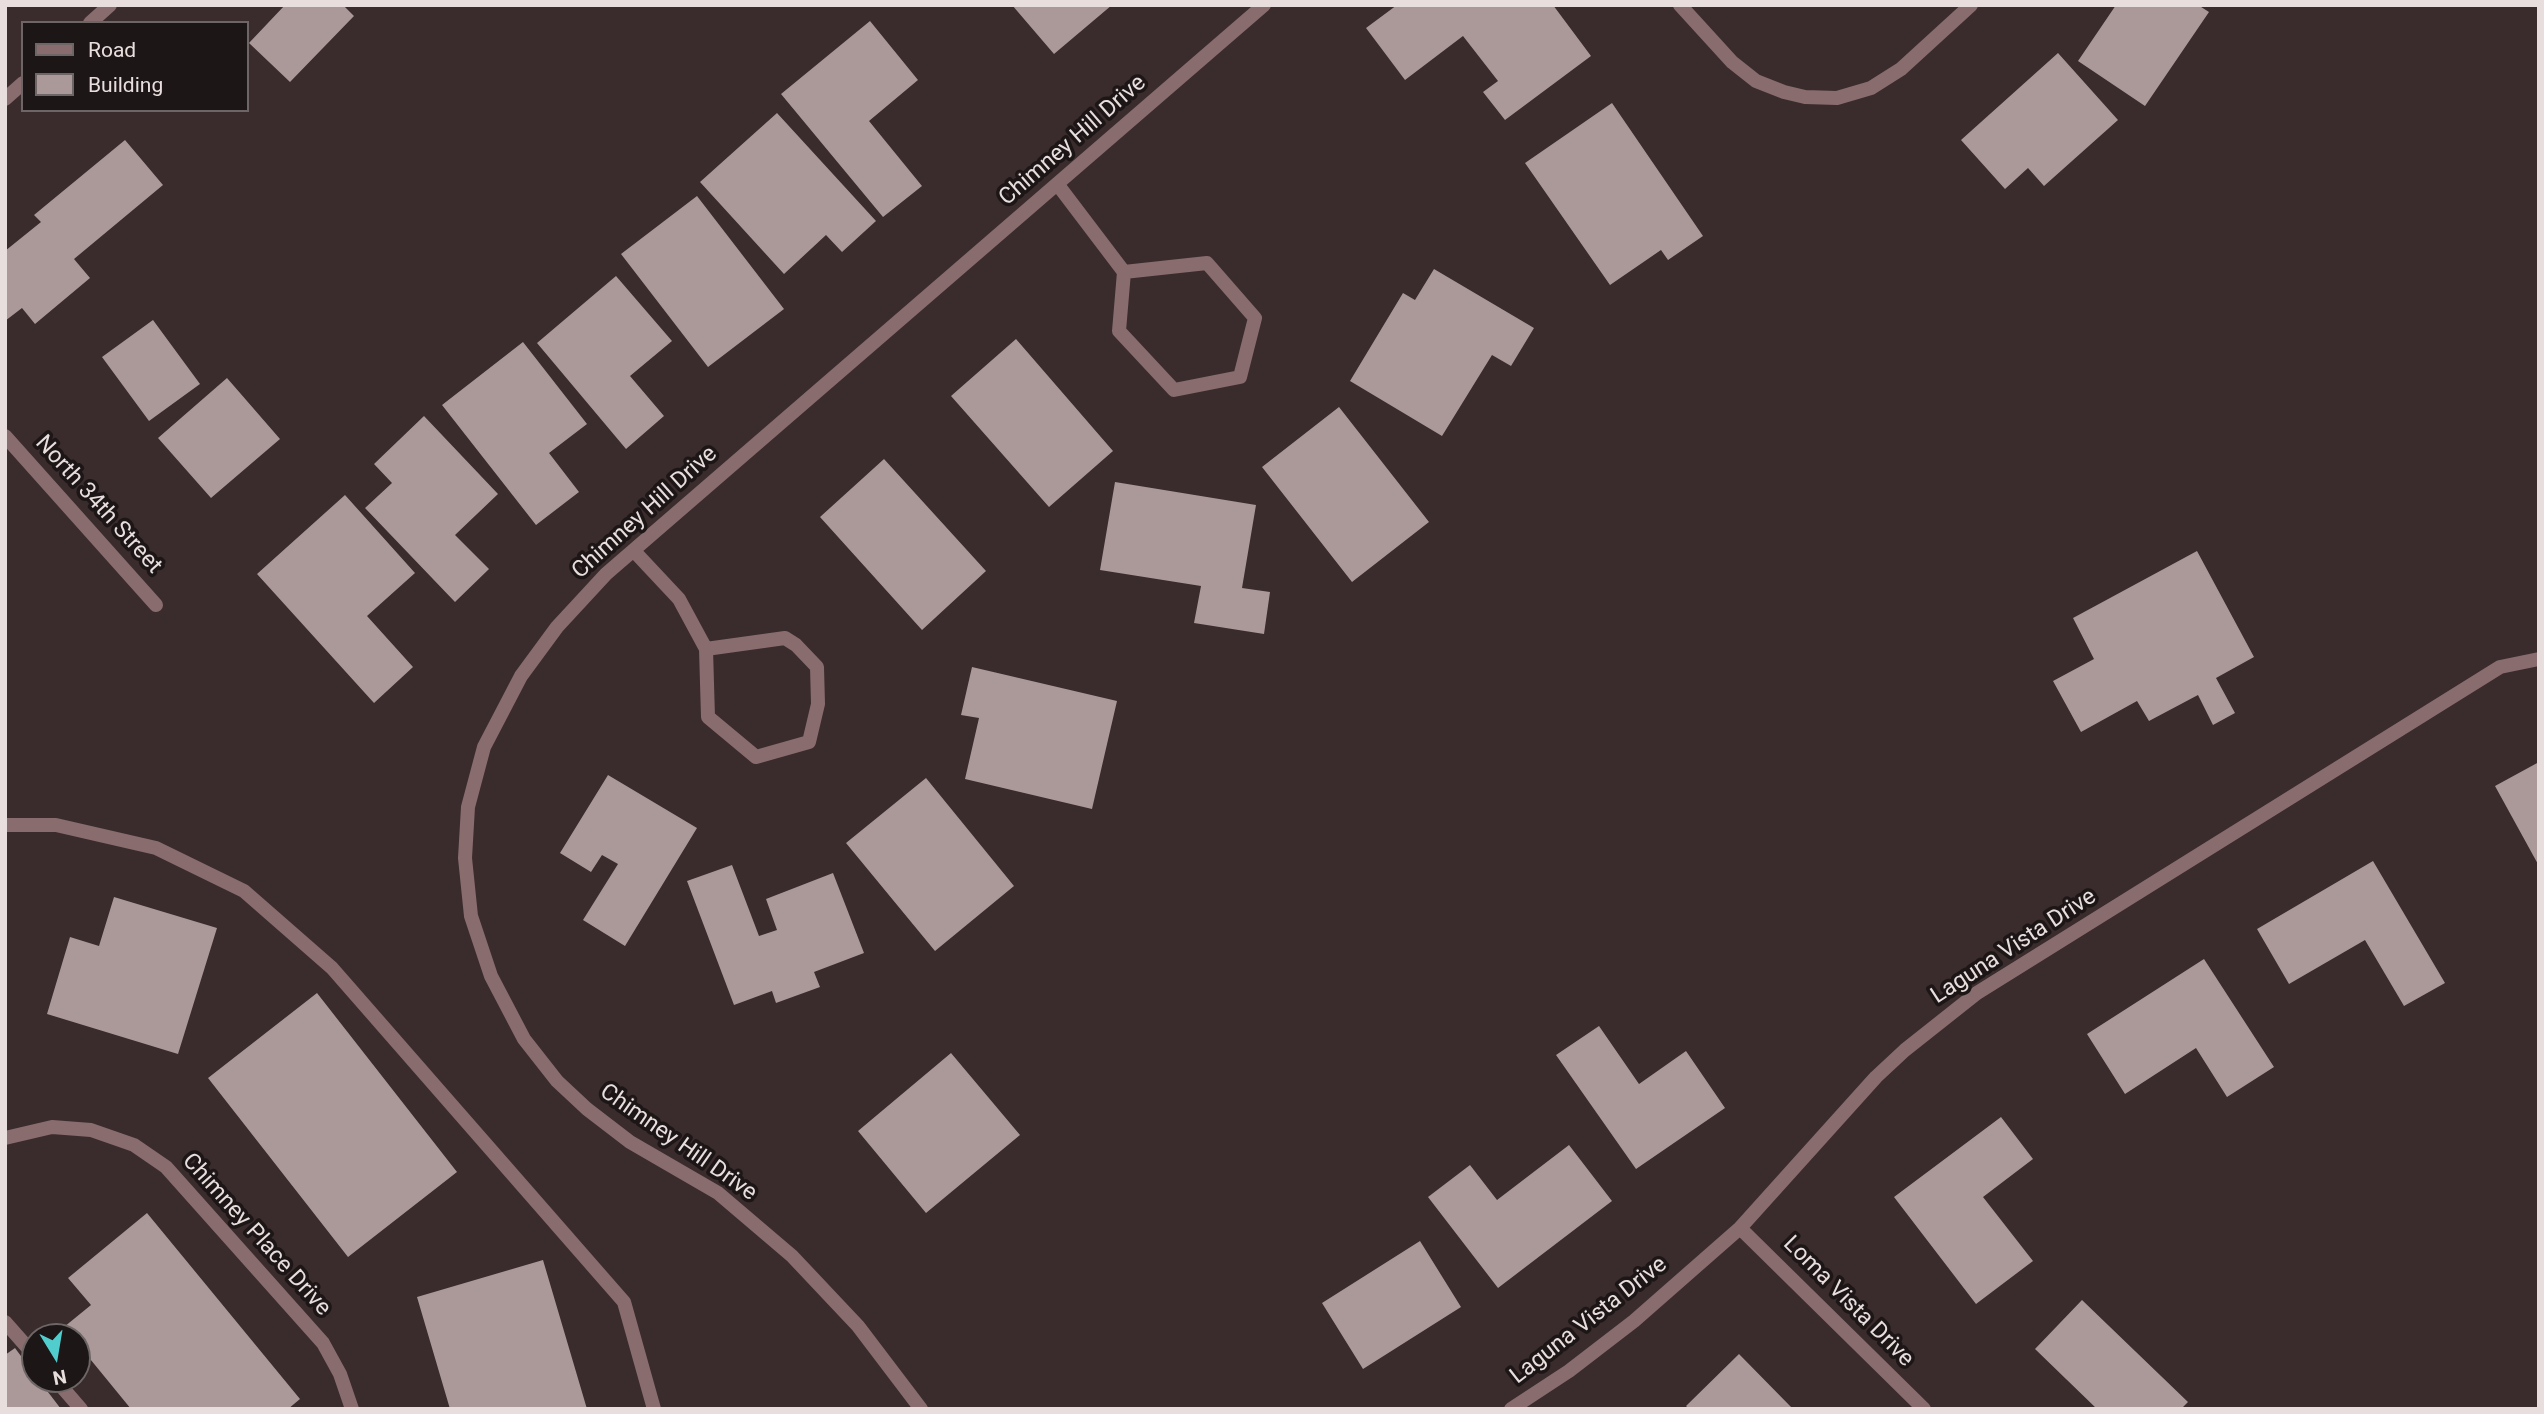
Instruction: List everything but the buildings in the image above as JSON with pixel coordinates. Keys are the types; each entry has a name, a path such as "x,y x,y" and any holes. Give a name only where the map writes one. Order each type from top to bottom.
{"street":[{"path":"92,21 110,5"},
{"path":"1680,5 1732,62 1756,81 1805,97 1837,98 1871,88 1901,69 1971,5"},
{"name":"Chimney Hill Drive","path":"921,1409 858,1326 792,1256 718,1194 630,1142 587,1109 557,1081 524,1039 487,964 471,916 465,859 468,807 484,747 521,676 557,627 606,574 1058,185 1261,6"},
{"path":"5,99 21,85"},
{"path":"1058,185 1124,272 1119,331 1174,390 1240,377 1255,318 1207,263 1124,272"},
{"name":"North 34th Street","path":"5,436 156,604"},
{"path":"634,551 679,599 706,649 708,717 756,757 808,742 818,704 817,667 796,645 785,638 706,649"},
{"name":"Laguna Vista Drive","path":"1511,1409 1569,1371 1634,1321 1740,1227 1876,1077 1905,1050 1977,993 2500,667 2539,659"},
{"path":"5,825 56,825 156,848 244,891 332,968 624,1302 654,1409"},
{"name":"Chimney Place Drive","path":"5,1138 52,1127 91,1130 134,1145 166,1167 323,1343 340,1374 352,1409"},
{"name":"Loma Vista Drive","path":"1740,1227 1924,1409"},
{"path":"5,1322 21,1340"},
{"path":"67,1393 81,1409"}]}
